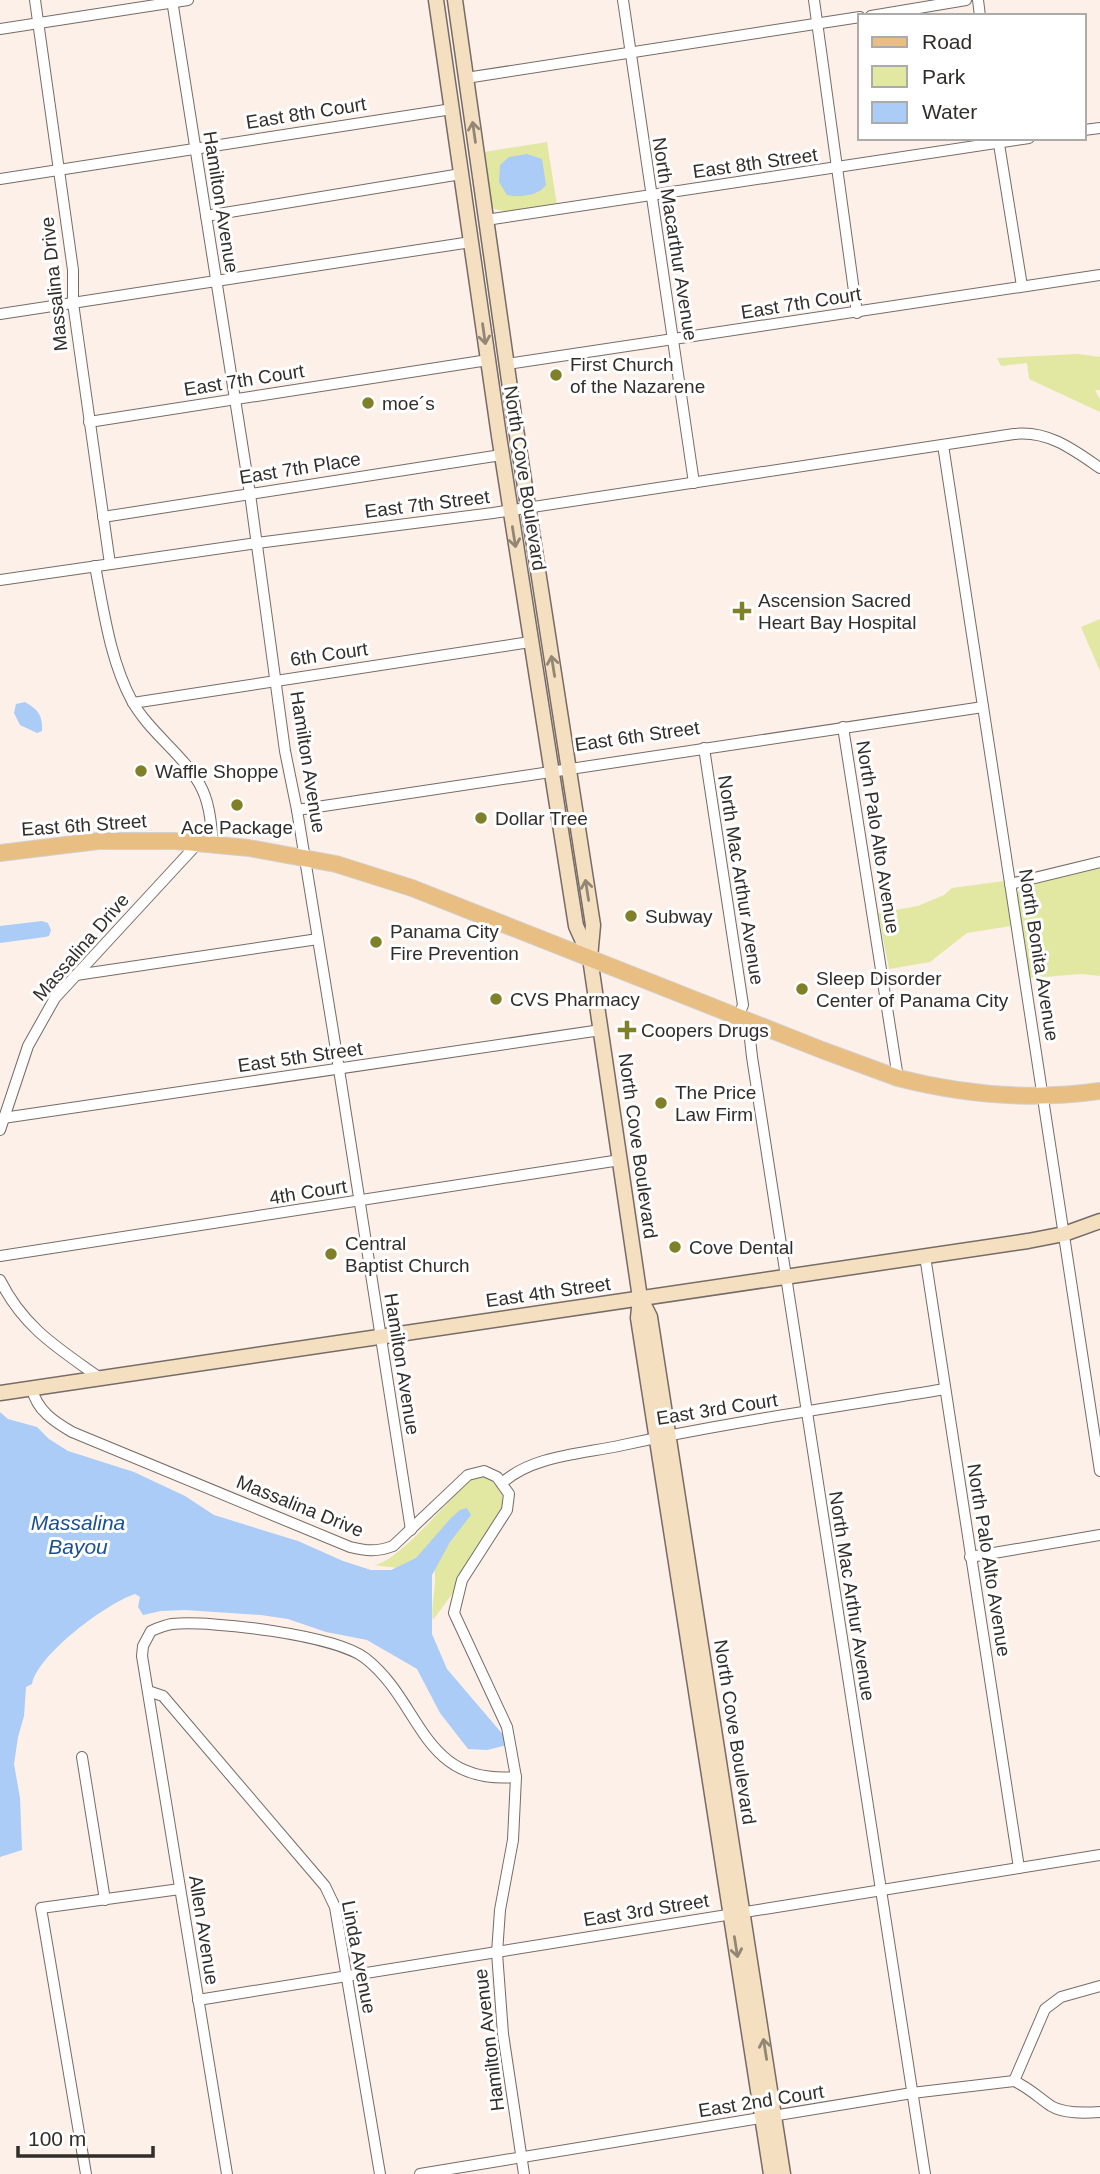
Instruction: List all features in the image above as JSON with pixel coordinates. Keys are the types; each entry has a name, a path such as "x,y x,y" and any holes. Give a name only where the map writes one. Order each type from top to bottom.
{"main road":[{"name":"East 6th Street","path":"0,853 98,841 206,842 304,857 404,885 898,1078 971,1093 1042,1096 1100,1091"}],"street":[{"name":"Massalina Drive","path":"35,0 74,270 73,303 110,564"},
{"path":"0,29 188,0"},
{"name":"North Cove Boulevard","path":"436,0 530,642 576,926 590,958"},
{"path":"447,0 451,25 461,47"},
{"name":"North Cove Boulevard","path":"455,0 514,416 593,925 590,958 640,1298 638,1318 663,1436 769,2117 783,2174"},
{"name":"North Macarthur Avenue","path":"623,0 694,483"},
{"path":"814,0 857,313"},
{"path":"883,14 965,0"},
{"name":"Hamilton Avenue","path":"173,1 233,399 250,494 285,751 318,939 411,1530"},
{"path":"466,78 858,18"},
{"name":"East 8th Court","path":"0,179 452,108"},
{"path":"456,139 467,167 472,200 480,216 486,220"},
{"path":"998,140 1022,286"},
{"name":"East 8th Street","path":"486,220 838,168 998,140"},
{"path":"206,216 461,174"},
{"path":"0,314 471,242 484,262 491,301 501,321"},
{"name":"East 7th Court","path":"507,364 1100,275"},
{"path":"488,360 495,367 505,400 514,416"},
{"name":"East 7th Court","path":"89,422 488,360"},
{"name":"East 7th Street","path":"0,580 257,543 510,511 1025,433 1041,434 1053,439 1100,468"},
{"name":"North Bonita Avenue","path":"943,445 1100,1471"},
{"name":"East 7th Place","path":"103,517 502,455"},
{"path":"95,566 111,648 133,703 200,785 209,809 206,842"},
{"name":"6th Court","path":"133,703 530,642"},
{"name":"East 6th Street","path":"297,810 983,706"},
{"name":"North Palo Alto Avenue","path":"843,727 898,1078"},
{"name":"North Mac Arthur Avenue","path":"704,748 743,1005 738,1017"},
{"name":"Massalina Drive","path":"0,1130 32,1038 55,998 206,842"},
{"path":"1010,884 1100,862"},
{"path":"76,975 318,939"},
{"name":"North Mac Arthur Avenue","path":"756,1024 750,1039 752,1057 925,2174"},
{"name":"East 5th Street","path":"4,1118 601,1030"},
{"name":"4th Court","path":"0,1256 620,1160"},
{"name":"East 4th Street","path":"0,1393 925,1256 1064,1234 1100,1221"},
{"name":"North Palo Alto Avenue","path":"925,1256 1019,1868"},
{"path":"0,1280 16,1308 39,1335 101,1378"},
{"name":"Massalina Drive","path":"32,1389 36,1401 45,1413 72,1432 350,1548 365,1551 393,1546 468,1475 484,1471 497,1477 502,1483"},
{"name":"East 3rd Court","path":"502,1483 516,1470 572,1455 663,1436 945,1389"},
{"path":"148,1691 142,1656 143,1646 151,1630 182,1624 307,1636 363,1656 384,1674 425,1738 456,1766 481,1776 516,1777 507,1727 454,1613 462,1580 507,1510 509,1494 502,1483"},
{"path":"970,1557 1100,1535"},
{"name":"Allen Avenue","path":"148,1691 227,2174"},
{"name":"Linda Avenue","path":"148,1691 163,1696 326,1886 335,1907 380,2174"},
{"path":"82,1757 105,1900"},
{"name":"Hamilton Avenue","path":"516,1777 513,1840 500,1910 496,1953 503,2034 524,2174"},
{"name":"East 3rd Street","path":"198,2000 1100,1855"},
{"path":"86,2174 41,1908 180,1889"},
{"path":"1100,1986 1061,1997 1045,2009 1014,2081 1063,2111 1100,2112"},
{"name":"East 2nd Court","path":"420,2174 912,2094 1014,2081"},
{"name":"North Cove Boulevard","path":"769,2117 771,2174"}],"green space":[{"path":"547,142 557,205 509,212 494,209 484,152"},
{"path":"1078,354 1100,357 1100,390 1095,390 1100,399 1100,412 1029,379 1027,363 1001,366 997,358"},
{"path":"1100,619 1100,671 1081,627"},
{"path":"1100,866 1100,976 1082,974 1030,978 1018,891 1025,886"},
{"path":"1004,881 1011,926 967,933 930,962 889,969 878,913 918,906 944,895 952,888"},
{"path":"488,1478 498,1486 502,1494 502,1507 462,1570 455,1590 433,1620 433,1565 405,1569 374,1565 396,1554 469,1480"}],"water":[{"path":"527,154 542,159 546,185 538,192 528,195 507,195 499,182 500,165 509,157"},
{"path":"25,702 39,714 42,731 37,733 20,725 14,713 16,704"},
{"path":"42,921 48,923 51,930 49,936 0,943 0,926"},
{"name":"Massalina Bayou","path":"0,1412 8,1419 37,1427 49,1439 68,1451 134,1472 185,1496 214,1515 298,1541 371,1570 391,1570 416,1558 451,1518 467,1508 471,1515 450,1542 432,1575 432,1634 447,1669 505,1737 507,1745 487,1750 468,1749 440,1713 417,1669 367,1640 326,1632 288,1619 261,1615 185,1610 143,1615 138,1607 140,1597 135,1594 108,1608 75,1631 47,1659 32,1684 26,1687 24,1716 14,1764 20,1798 22,1850 0,1857"}],"place":[{"name":"First Church of the Nazarene","path":"556,375"},
{"name":"moe´s","path":"368,403"},
{"name":"Ascension Sacred Heart Bay Hospital","path":"742,611"},
{"name":"Waffle Shoppe","path":"141,771"},
{"name":"Ace Package","path":"237,805"},
{"name":"Dollar Tree","path":"481,818"},
{"name":"Subway","path":"631,916"},
{"name":"Panama City Fire Prevention","path":"376,942"},
{"name":"Sleep Disorder Center of Panama City","path":"802,989"},
{"name":"CVS Pharmacy","path":"496,999"},
{"name":"Coopers Drugs","path":"627,1030"},
{"name":"The Price Law Firm","path":"661,1103"},
{"name":"Cove Dental","path":"675,1247"},
{"name":"Central Baptist Church","path":"331,1254"}]}
